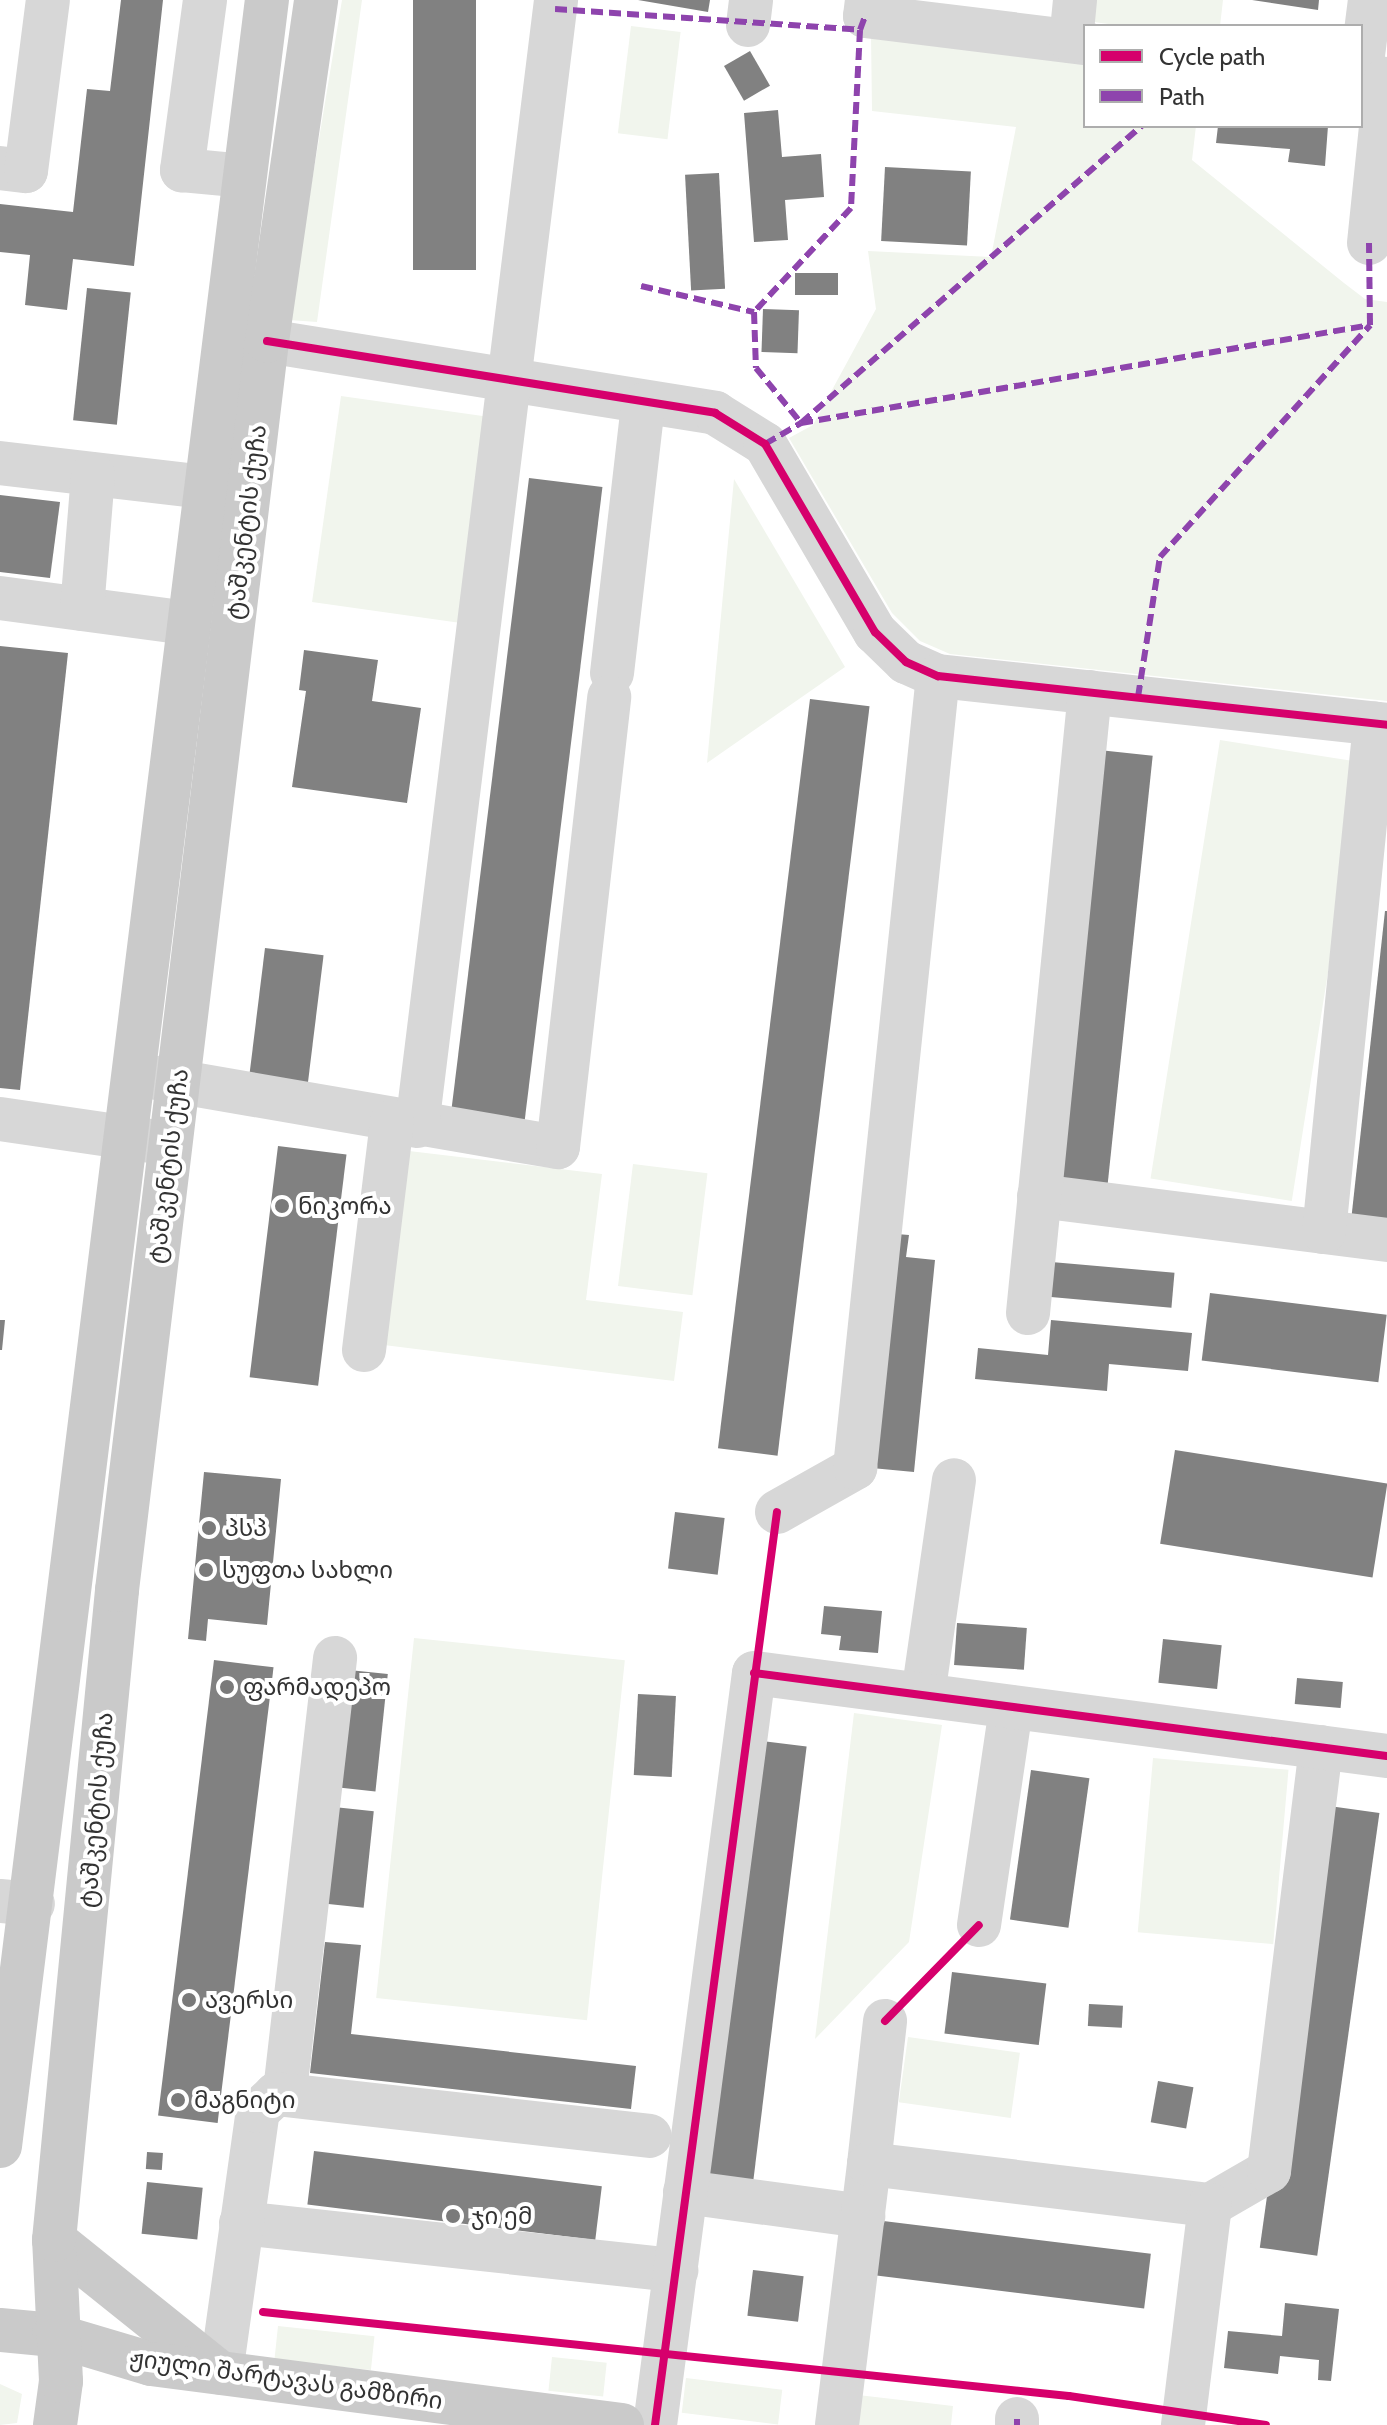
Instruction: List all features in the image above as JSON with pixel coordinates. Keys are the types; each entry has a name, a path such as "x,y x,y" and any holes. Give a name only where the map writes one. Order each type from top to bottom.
{"main road":[{"name":"ტაშკენტის ქუჩა","path":"0,2146 16,1903 127,1134 204,487 267,0"},
{"name":"ტაშკენტის ქუჩა","path":"55,2425 61,2381 54,2335 54,2240 117,1590 267,341 316,0"},
{"path":"54,2240 221,2373"},
{"name":"ჟიული შარტავას გამზირი","path":"0,2330 54,2335 151,2364 622,2425"}],"street":[{"path":"0,168 26,171 48,0"},
{"path":"205,0 182,170 244,176"},
{"path":"364,1350 404,1124 507,382 556,0"},
{"path":"867,0 865,16 1077,28"},
{"path":"1363,55 1370,0"},
{"path":"1363,77 1386,79 1369,243"},
{"path":"267,341 643,405 715,413 765,444 875,632 906,662 938,676 1381,725 1324,1232"},
{"path":"134,1074 177,1086 558,1147 643,405"},
{"path":"0,463 204,487"},
{"path":"82,609 93,474"},
{"path":"0,598 188,623"},
{"path":"777,1512 855,1468 938,676"},
{"path":"1028,1313 1090,692"},
{"path":"0,1119 127,1134 172,1145"},
{"path":"1039,1196 1387,1240"},
{"path":"923,1695 954,1480"},
{"path":"285,2091 335,1658"},
{"path":"655,2425 754,1673 1387,1756"},
{"path":"979,1925 1011,1707"},
{"path":"869,2164 1210,2205 1269,2171 1321,1747"},
{"path":"837,2425 885,2021"},
{"path":"221,2373 258,2111 285,2091 650,2136"},
{"path":"685,2192 863,2216"},
{"path":"1183,2425 1210,2205"},
{"path":"241,2223 676,2270"}],"shaded area":[{"path":"342,0 362,0 317,322 289,320"},
{"path":"1082,0 1223,0 1220,24 1108,24 1079,20"},
{"path":"631,26 681,32 667,139 618,133"},
{"path":"871,35 1083,62 1083,128 1196,128 1192,160 1365,299 1387,302 1387,701 950,654 920,641 892,613 789,438 813,425 876,309 868,251 991,257 1016,127 872,111"},
{"path":"341,396 492,417 463,623 312,602"},
{"path":"734,479 845,667 707,763"},
{"path":"1220,740 1361,762 1292,1201 1151,1179"},
{"path":"409,1151 602,1174 586,1300 683,1312 674,1381 384,1345"},
{"path":"633,1164 707,1173 692,1295 618,1286"},
{"path":"414,1638 625,1660 587,2020 376,1998"},
{"path":"854,1713 942,1725 909,1942 815,2039"},
{"path":"1153,1758 1288,1770 1273,1944 1138,1932"},
{"path":"908,2037 1020,2053 1011,2118 899,2102"},
{"path":"278,2326 374,2336 371,2370 274,2360"},
{"path":"552,2357 607,2363 603,2397 548,2391"},
{"path":"686,2378 782,2390 778,2425 682,2413"},
{"path":"0,2384 22,2394 17,2423 0,2425"},
{"path":"858,2395 953,2406 951,2425 854,2425"}],"building":[{"path":"121,0 163,0 134,266 73,259 67,310 25,305 30,255 0,252 0,204 73,212 87,89 110,91"},
{"path":"413,0 476,0 476,270 413,270"},
{"path":"638,0 710,0 708,12"},
{"path":"1252,0 1319,0 1318,10"},
{"path":"750,51 770,86 744,101 724,66"},
{"path":"778,110 782,157 821,154 824,197 785,200 788,240 754,242 744,113"},
{"path":"1218,128 1328,128 1325,166 1288,162 1290,149 1216,143"},
{"path":"885,167 971,172 967,245 881,241"},
{"path":"719,173 725,289 691,291 685,175"},
{"path":"795,273 838,273 838,295 795,295"},
{"path":"87,288 131,293 117,425 73,420"},
{"path":"763,309 799,310 797,353 761,352"},
{"path":"529,478 602,487 523,1133 450,1124"},
{"path":"0,495 60,502 50,578 0,572"},
{"path":"0,646 68,653 20,1090 0,1088"},
{"path":"304,650 378,660 372,701 421,708 407,803 292,787 306,691 299,690"},
{"path":"810,699 870,706 778,1456 718,1448"},
{"path":"1099,750 1153,756 1106,1196 1053,1191"},
{"path":"1387,911 1387,1225 1351,1221"},
{"path":"265,948 324,955 307,1089 249,1082"},
{"path":"278,1146 346,1154 318,1386 250,1377"},
{"path":"884,1233 909,1235 906,1257 935,1260 914,1472 861,1467"},
{"path":"1040,1261 1174,1273 1171,1308 1037,1296"},
{"path":"1210,1293 1387,1315 1378,1382 1202,1360"},
{"path":"0,1320 5,1320 2,1350 0,1350"},
{"path":"1051,1320 1192,1333 1188,1371 1109,1364 1107,1391 975,1379 978,1348 1048,1355"},
{"path":"1175,1450 1387,1484 1372,1577 1160,1544"},
{"path":"204,1472 281,1479 267,1625 208,1619 206,1641 188,1639"},
{"path":"675,1512 725,1518 718,1575 668,1569"},
{"path":"824,1606 882,1611 878,1653 839,1650 841,1636 821,1634"},
{"path":"957,1623 1027,1628 1024,1670 954,1665"},
{"path":"1163,1639 1222,1645 1217,1689 1158,1683"},
{"path":"214,1660 274,1667 218,2123 158,2116"},
{"path":"349,1670 388,1674 375,1791 337,1787"},
{"path":"1297,1678 1343,1682 1341,1708 1295,1704"},
{"path":"638,1694 676,1696 672,1777 634,1775"},
{"path":"753,1740 807,1747 752,2191 698,2185"},
{"path":"1031,1770 1089,1778 1068,1928 1010,1920"},
{"path":"1322,1805 1379,1813 1317,2256 1260,2248"},
{"path":"334,1807 374,1811 364,1908 324,1903"},
{"path":"325,1942 361,1945 351,2034 636,2066 631,2109 310,2073"},
{"path":"952,1972 1046,1984 1039,2045 944,2034"},
{"path":"1089,2004 1123,2006 1122,2028 1088,2026"},
{"path":"1158,2081 1193,2087 1186,2129 1151,2122"},
{"path":"314,2151 602,2186 595,2240 307,2205"},
{"path":"147,2152 163,2153 162,2170 146,2169"},
{"path":"147,2182 203,2188 197,2240 142,2234"},
{"path":"867,2219 1151,2254 1144,2308 860,2274"},
{"path":"753,2270 804,2276 798,2322 747,2316"},
{"path":"1285,2303 1339,2309 1331,2381 1318,2380 1319,2360 1280,2356 1278,2374 1224,2368 1228,2331 1282,2336"}],"marked path":[{"path":"555,9 860,30 865,16"},
{"path":"860,30 851,208 754,312 756,368 801,423 1140,128"},
{"path":"1138,697 1160,557 1370,325 1369,243"},
{"path":"641,286 754,312"},
{"path":"765,444 801,423 1370,325"},
{"path":"1017,2419 1017,2425"}],"cycle path":[{"path":"267,341 715,413 765,444 875,632 906,662 938,676 1387,725"},
{"path":"655,2425 777,1512"},
{"path":"754,1673 1387,1756"},
{"path":"885,2021 979,1925"},
{"path":"263,2312 1069,2396 1266,2425"}],"place":[{"name":"ნიკორა","path":"282,1206"},
{"name":"პსპ","path":"209,1528"},
{"name":"სუფთა სახლი","path":"206,1570"},
{"name":"ფარმადეპო","path":"227,1687"},
{"name":"ავერსი","path":"189,2000"},
{"name":"მაგნიტი","path":"178,2100"},
{"name":"ჯი ემ","path":"453,2216"}]}
